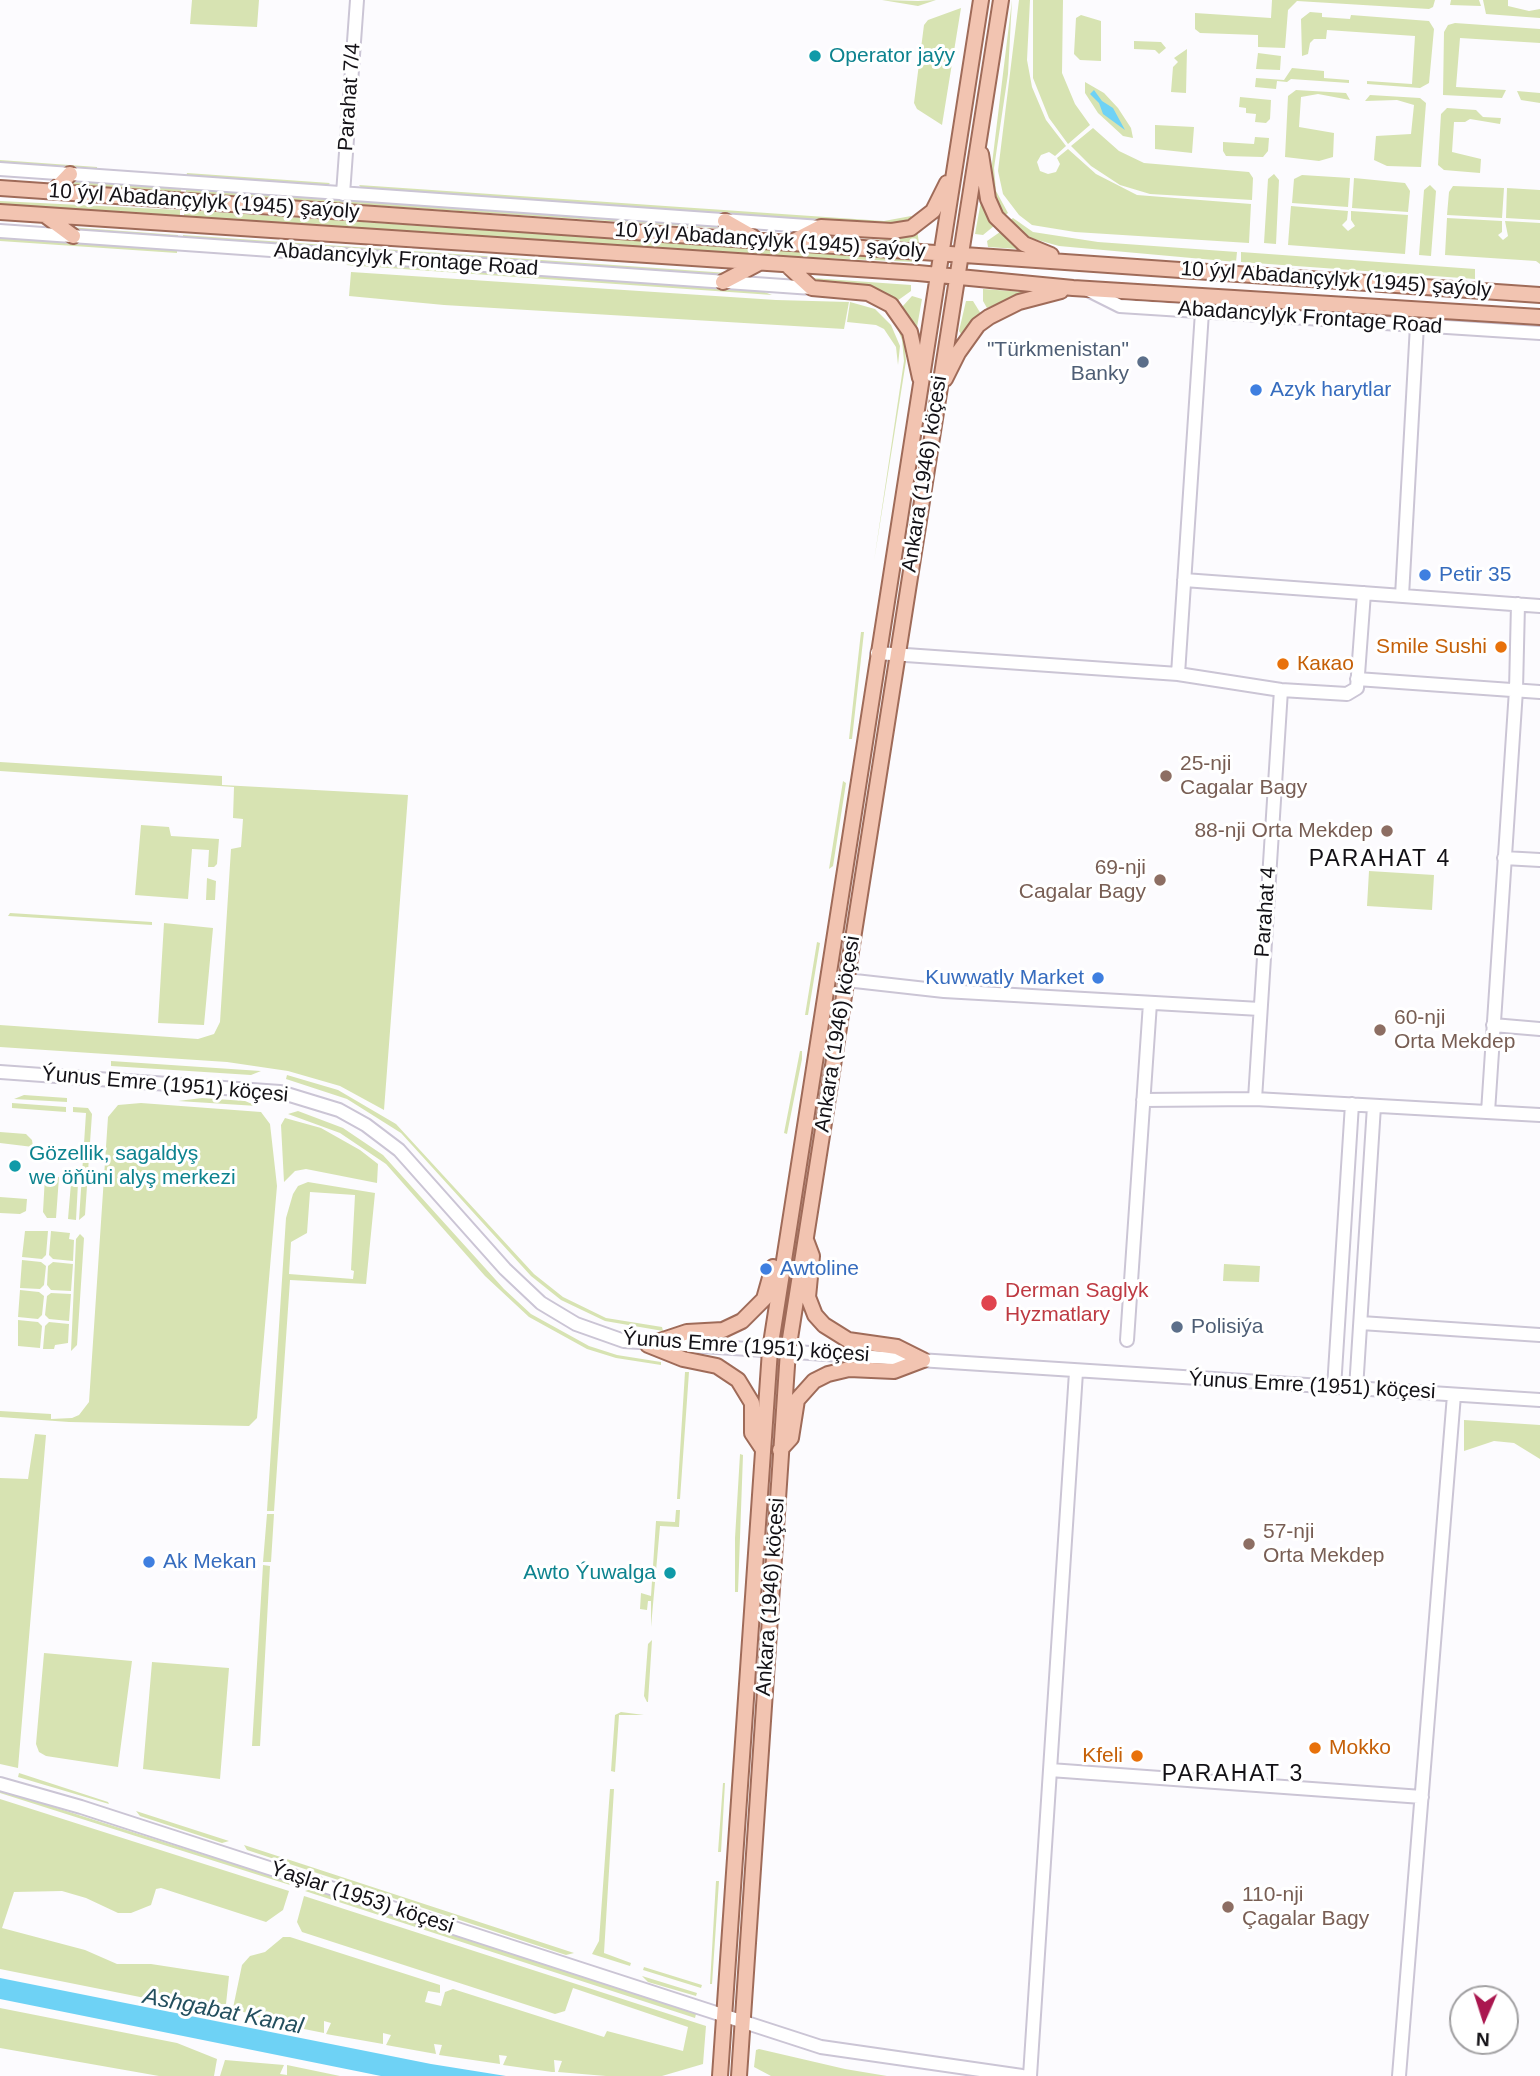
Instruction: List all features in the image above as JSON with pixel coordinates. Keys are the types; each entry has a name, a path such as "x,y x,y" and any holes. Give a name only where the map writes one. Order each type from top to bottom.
{"main road":[{"name":"Ankara (1946) köçesi","path":"720,2076 770,1350 877,653 940,276 981,0"},
{"name":"Ankara (1946) köçesi","path":"738,2076 788,1351 1001,0"},
{"path":"791,242 821,227 892,231 917,224 941,199 958,143"},
{"path":"979,143 988,199 996,218 1024,244 1069,261"},
{"path":"53,192 70,174"},
{"name":"10 ýyl Abadançylyk (1945) şaýoly","path":"1,187 1540,295"},
{"name":"10 ýyl Abadançylyk (1945) şaýoly","path":"5,215 45,215 760,263 1079,288 1540,317"},
{"path":"45,215 73,236"},
{"path":"725,221 758,240"},
{"path":"723,282 760,263"},
{"path":"787,265 812,288 868,293 891,305 913,342 922,390"},
{"path":"938,393 958,353 978,326 1020,302 1079,288"},
{"path":"648,1345 687,1332 723,1330 745,1320 764,1299 776,1251 788,1236"},
{"path":"805,1238 812,1256 808,1297 815,1315 824,1325 848,1340 897,1347 923,1360"},
{"path":"648,1345 683,1359 712,1364 736,1378 752,1404 752,1433 762,1448"},
{"path":"780,1450 791,1438 797,1400 814,1381 828,1374 849,1370 894,1371 923,1360"}],"street":[{"name":"Parahat 7/4","path":"343,194 357,0"},
{"path":"0,169 821,227"},
{"name":"Abadancylyk Frontage Road","path":"0,231 812,288"},
{"name":"Abadancylyk Frontage Road","path":"1079,288 1120,306 1540,333"},
{"path":"1178,674 1202,312"},
{"path":"1402,596 1417,325"},
{"path":"1184,580 1540,606"},
{"path":"877,653 1178,674 1281,690 1347,694 1356,691 1364,593"},
{"path":"1488,1112 1516,690 1518,604"},
{"path":"1357,679 1540,692"},
{"name":"Parahat 4","path":"1255,1099 1281,690"},
{"path":"1504,858 1540,860"},
{"path":"846,981 944,991 1260,1009"},
{"path":"1127,1340 1150,1003"},
{"path":"1493,1025 1540,1029"},
{"name":"Ýunus Emre (1951) köçesi","path":"0,1072 280,1092 339,1110 376,1131 398,1150 505,1269 541,1303 592,1331 648,1345 788,1351 1540,1401"},
{"path":"1143,1100 1255,1099 1540,1115"},
{"path":"1334,1388 1352,1104"},
{"path":"1356,1389 1374,1106"},
{"path":"1361,1323 1540,1335"},
{"path":"1030,2076 1076,1372"},
{"path":"1399,2076 1454,1395"},
{"path":"1050,1770 1422,1797"},
{"name":"Ýaşlar (1953) köçesi","path":"0,1784 81,1807 742,2021"},
{"path":"742,2021 821,2046 1022,2076"}],"green space":[{"path":"192,0 259,0 257,27 190,24"},
{"path":"882,0 918,1 936,0 918,6"},
{"path":"1012,0 1008,74 994,168 996,191 1008,213 1004,216 994,198 991,172"},
{"path":"1019,0 1030,0 1027,60 1032,87 1046,120 1066,146 1055,156 1049,152 1041,155 1037,162 1040,171 1048,174 1056,172 1060,164 1057,158 1068,149 1096,174 1137,195 1251,204 1249,243 1075,232 1032,225 1019,215 1003,194 998,171"},
{"path":"1033,0 1063,0 1062,73 1075,104 1090,125 1068,144 1049,118 1033,78"},
{"path":"1272,0 1435,0 1433,7 1429,9 1297,1 1288,10 1285,48 1258,47 1258,35 1200,33 1195,29 1195,13 1271,18"},
{"path":"1451,0 1479,0 1481,6 1450,5"},
{"path":"1483,0 1508,0 1508,6 1529,11 1540,9 1540,18 1486,14"},
{"path":"961,8 942,125 917,109 914,103 924,25 928,20"},
{"path":"1310,12 1322,13 1322,17 1350,19 1351,15 1429,21 1434,29 1429,83 1420,88 1367,84 1367,81 1412,84 1415,36 1327,30 1326,39 1314,39 1310,43 1308,54 1302,56 1301,19"},
{"path":"1081,15 1101,21 1101,61 1080,60 1074,54 1076,18"},
{"path":"1455,23 1540,29 1540,43 1460,38 1456,87 1506,90 1502,98 1443,95 1444,32 1448,25"},
{"path":"1134,41 1161,42 1166,48 1159,54 1155,50 1134,49"},
{"path":"1187,49 1186,93 1171,92 1173,67 1178,62 1174,58"},
{"path":"1258,53 1281,56 1280,70 1256,69"},
{"path":"1292,68 1324,71 1324,78 1349,80 1349,83 1291,79 1287,82 1277,81 1276,89 1255,87 1256,78 1284,80"},
{"path":"1085,82 1104,93 1118,108 1131,128 1133,138 1123,136 1098,113 1085,93"},
{"path":"1296,90 1346,93 1350,100 1318,94 1301,97 1299,127 1334,133 1333,157 1319,161 1285,157 1288,96"},
{"path":"1517,91 1540,93 1540,103 1521,100"},
{"path":"1370,95 1420,98 1426,103 1421,167 1387,166 1374,160 1376,136 1411,134 1414,105 1397,100 1365,101"},
{"path":"1240,97 1271,100 1270,119 1266,123 1255,122 1256,114 1246,113 1246,108 1239,107"},
{"path":"1447,108 1476,110 1483,117 1501,118 1500,124 1470,119 1454,122 1452,152 1481,159 1480,173 1444,170 1438,165 1441,114"},
{"path":"1155,125 1194,127 1192,153 1155,149"},
{"path":"1093,128 1119,151 1144,163 1249,172 1253,178 1252,200 1150,194 1120,185 1091,166 1071,146"},
{"path":"1255,137 1269,138 1268,151 1263,157 1226,156 1223,151 1223,142 1254,144"},
{"path":"0,160 97,167 97,168 0,164"},
{"path":"187,173 330,183 327,186 186,177"},
{"path":"1274,174 1279,180 1276,244 1264,243 1268,179"},
{"path":"1302,175 1350,178 1348,207 1292,203 1294,179"},
{"path":"1354,178 1405,183 1410,191 1408,212 1352,208"},
{"path":"76,182 181,189 181,192 70,185"},
{"path":"359,185 884,221 911,216 913,219 884,225 363,190"},
{"path":"1430,185 1436,191 1431,256 1419,255 1424,190"},
{"path":"1453,186 1504,188 1502,218 1447,215 1449,192"},
{"path":"1507,188 1540,190 1540,220 1506,218"},
{"path":"186,189 723,225 731,229 186,193"},
{"path":"0,201 180,210 180,216 0,204"},
{"path":"981,201 994,226 983,235 975,234"},
{"path":"1291,206 1348,211 1347,220 1342,225 1348,231 1355,226 1351,220 1351,211 1408,215 1405,254 1288,245"},
{"path":"184,210 916,259 916,262 664,251 184,216"},
{"path":"1013,218 1033,232 1098,242 1237,252 1236,262 1059,246 1027,237 1009,221"},
{"path":"1447,218 1502,221 1502,232 1498,235 1503,240 1508,236 1505,221 1540,223 1540,264 1536,261 1445,255"},
{"path":"68,227 178,235 178,239 79,232"},
{"path":"917,230 919,243 817,234"},
{"path":"1000,232 1019,248 988,247 987,241"},
{"path":"183,235 728,273 724,276 183,240"},
{"path":"0,237 177,249 177,253 0,241"},
{"path":"1241,252 1475,269 1475,279 1241,262"},
{"path":"356,262 762,291 772,295 346,265"},
{"path":"351,272 776,300 849,302 844,329 444,305 349,296"},
{"path":"812,278 911,285 911,291 897,301 873,287 816,282"},
{"path":"983,289 1024,293 987,308 983,301"},
{"path":"912,296 922,299 917,327 902,307"},
{"path":"966,301 973,301 981,314 961,334 959,331"},
{"path":"850,302 875,309 891,325 900,346 898,365 896,347 884,329 876,325 847,322"},
{"path":"893,317 904,339 906,361 874,561 904,361 902,340"},
{"path":"861,632 864,632 852,739 849,739"},
{"path":"0,762 222,776 222,785 408,795 384,1110 340,1086 288,1071 227,1062 0,1047 0,1025 198,1039 214,1034 220,1022 231,849 241,847 243,819 233,818 234,787 0,771"},
{"path":"843,781 846,783 833,866 829,869"},
{"path":"141,825 169,827 171,836 219,839 217,864 214,867 208,867 209,850 192,849 188,899 135,895"},
{"path":"1369,871 1434,875 1432,910 1367,906"},
{"path":"207,878 216,881 215,900 206,900"},
{"path":"10,913 152,922 152,925 8,916"},
{"path":"164,923 213,928 204,1025 158,1023"},
{"path":"817,942 820,943 808,1015 805,1015"},
{"path":"800,1051 802,1059 787,1134 784,1133"},
{"path":"111,1061 261,1071 251,1075 111,1066"},
{"path":"287,1075 338,1090 396,1124 534,1274 563,1297 606,1318 662,1327 663,1331 605,1321 561,1300 531,1276 401,1133 347,1099 286,1079"},
{"path":"24,1095 67,1098 67,1102 14,1099"},
{"path":"202,1098 245,1101 257,1106 178,1101"},
{"path":"12,1103 66,1107 66,1112 12,1108"},
{"path":"141,1103 261,1112 270,1124 277,1186 257,1418 249,1426 69,1422 0,1417 0,1411 51,1414 51,1419 72,1418 79,1415 89,1402 108,1117 118,1105"},
{"path":"73,1107 88,1108 92,1114 85,1215 79,1220 86,1113 73,1112"},
{"path":"298,1111 343,1128 383,1155 504,1289 531,1314 589,1346 617,1355 661,1362 661,1365 616,1358 587,1349 529,1317 485,1276 386,1164 340,1133 288,1114"},
{"path":"285,1118 321,1128 360,1150 378,1164 377,1183 306,1169 295,1171 284,1182 281,1125"},
{"path":"0,1132 26,1134 32,1140 33,1147 0,1143"},
{"path":"45,1176 59,1177 56,1218 47,1218 43,1212"},
{"path":"308,1182 375,1193 366,1284 290,1280 274,1511 267,1511 286,1218 298,1186","holes":["310,1192 355,1195 351,1270 354,1271 353,1279 289,1274 291,1242 307,1233"]},
{"path":"71,1183 78,1183 76,1220 68,1219"},
{"path":"0,1197 27,1199 26,1211 20,1214 0,1213"},
{"path":"25,1231 48,1231 46,1255 42,1259 22,1257"},
{"path":"51,1231 70,1233 69,1239 74,1240 73,1261 53,1259 49,1255"},
{"path":"80,1234 84,1238 77,1345 71,1351 76,1239"},
{"path":"22,1260 41,1262 46,1266 44,1285 40,1289 20,1288"},
{"path":"53,1262 73,1264 71,1291 51,1290 47,1285 48,1266"},
{"path":"1224,1264 1260,1266 1259,1282 1223,1281"},
{"path":"20,1290 39,1292 44,1296 42,1315 38,1319 18,1317"},
{"path":"51,1293 71,1294 69,1321 49,1319 45,1315 47,1296"},
{"path":"18,1320 38,1322 42,1326 40,1348 18,1346"},
{"path":"49,1322 69,1324 68,1343 55,1345 54,1349 43,1349 45,1326"},
{"path":"685,1372 689,1372 680,1499 677,1499"},
{"path":"1464,1420 1540,1425 1540,1459 1514,1443 1494,1441 1464,1451"},
{"path":"35,1434 46,1435 18,1768 0,1764 0,1478 28,1479"},
{"path":"740,1454 743,1455 738,1592 735,1592 735,1538"},
{"path":"676,1510 680,1510 679,1527 660,1526 651,1627 651,1601 648,1601 647,1610 640,1609 641,1593 651,1596 656,1521 675,1522"},
{"path":"267,1514 274,1514 271,1562 263,1562"},
{"path":"263,1565 270,1566 260,1746 252,1746"},
{"path":"652,1640 647,1702 644,1696 648,1644"},
{"path":"44,1653 132,1661 118,1767 46,1756 39,1752 36,1744"},
{"path":"152,1662 229,1668 220,1779 143,1769"},
{"path":"621,1712 644,1715 619,1715 615,1772 611,1771 615,1715"},
{"path":"19,1773 108,1802 109,1804 18,1777"},
{"path":"723,1783 721,1852 718,1852"},
{"path":"610,1789 614,1789 604,1953 631,1963 630,1966 592,1954 599,1941"},
{"path":"0,1790 287,1881 290,1885 0,1793"},
{"path":"0,1799 289,1891 283,1910 266,1922 161,1888 156,1889 151,1905 131,1913 118,1913 86,1898 62,1891 14,1892 2,1928 85,1950 117,1964 151,1964 229,1976 226,2004 180,2005 0,1969"},
{"path":"136,1811 229,1841 222,1843 140,1816"},
{"path":"244,1845 574,1953 566,1955 247,1850"},
{"path":"716,1881 719,1881 710,1984"},
{"path":"311,1889 696,2014 695,2018 305,1891"},
{"path":"304,1896 706,2026 703,2064 662,2076 606,2076 558,2072 562,2061 554,2060 555,2072 552,2072 503,2065 507,2056 499,2055 500,2064 439,2055 442,2045 434,2044 436,2054 386,2045 391,2035 383,2033 383,2044 326,2034 331,2023 324,2021 324,2033 274,2023 233,2008 242,1965 250,1956 265,1952 283,1937 290,1937 440,1985 440,1993 428,1991 425,2002 441,2006 445,1992 453,1989 604,2037 607,2031 683,2051 688,2027 573,1988 565,2011 555,2014 302,1932 297,1922"},
{"path":"644,1967 702,1985 701,1988 643,1970"},
{"path":"642,1976 697,1993 696,1996 648,1982"},
{"path":"0,2008 177,2043 217,2059 214,2076 159,2076 0,2048"},
{"path":"756,2050 887,2076 771,2076 754,2067"},
{"path":"225,2060 284,2065 280,2074 287,2075 287,2065 340,2076 220,2076"}],"water":[{"path":"1094,90 1102,101 1113,108 1125,130 1103,114 1099,103 1090,94"},
{"path":"0,1978 431,2064 506,2076 381,2076 0,1999"}],"place":[{"name":"Operator jaýy","path":"815,56"},
{"name":"\"Türkmenistan\" Banky","path":"1143,362"},
{"name":"Azyk harytlar","path":"1256,390"},
{"name":"Petir 35","path":"1425,575"},
{"name":"Smile Sushi","path":"1501,647"},
{"name":"Какао","path":"1283,664"},
{"name":"25-nji Cagalar Bagy","path":"1166,776"},
{"name":"88-nji Orta Mekdep","path":"1387,831"},
{"name":"69-nji Cagalar Bagy","path":"1160,880"},
{"name":"Kuwwatly Market","path":"1098,978"},
{"name":"60-nji Orta Mekdep","path":"1380,1030"},
{"name":"Gözellik, sagaldyş we öňüni alyş merkezi","path":"15,1166"},
{"name":"Awtoline","path":"766,1269"},
{"name":"Derman Saglyk Hyzmatlary","path":"989,1303"},
{"name":"Polisiýa","path":"1177,1327"},
{"name":"57-nji Orta Mekdep","path":"1249,1544"},
{"name":"Ak Mekan","path":"149,1562"},
{"name":"Awto Ýuwalga","path":"670,1573"},
{"name":"Mokko","path":"1315,1748"},
{"name":"Kfeli","path":"1137,1756"},
{"name":"110-nji Çagalar Bagy","path":"1228,1907"}],"district":[{"name":"PARAHAT 4","path":"1380,860"},
{"name":"PARAHAT 3","path":"1233,1775"}],"water label":[{"name":"Ashgabat Kanal","path":"223,2012"}]}
